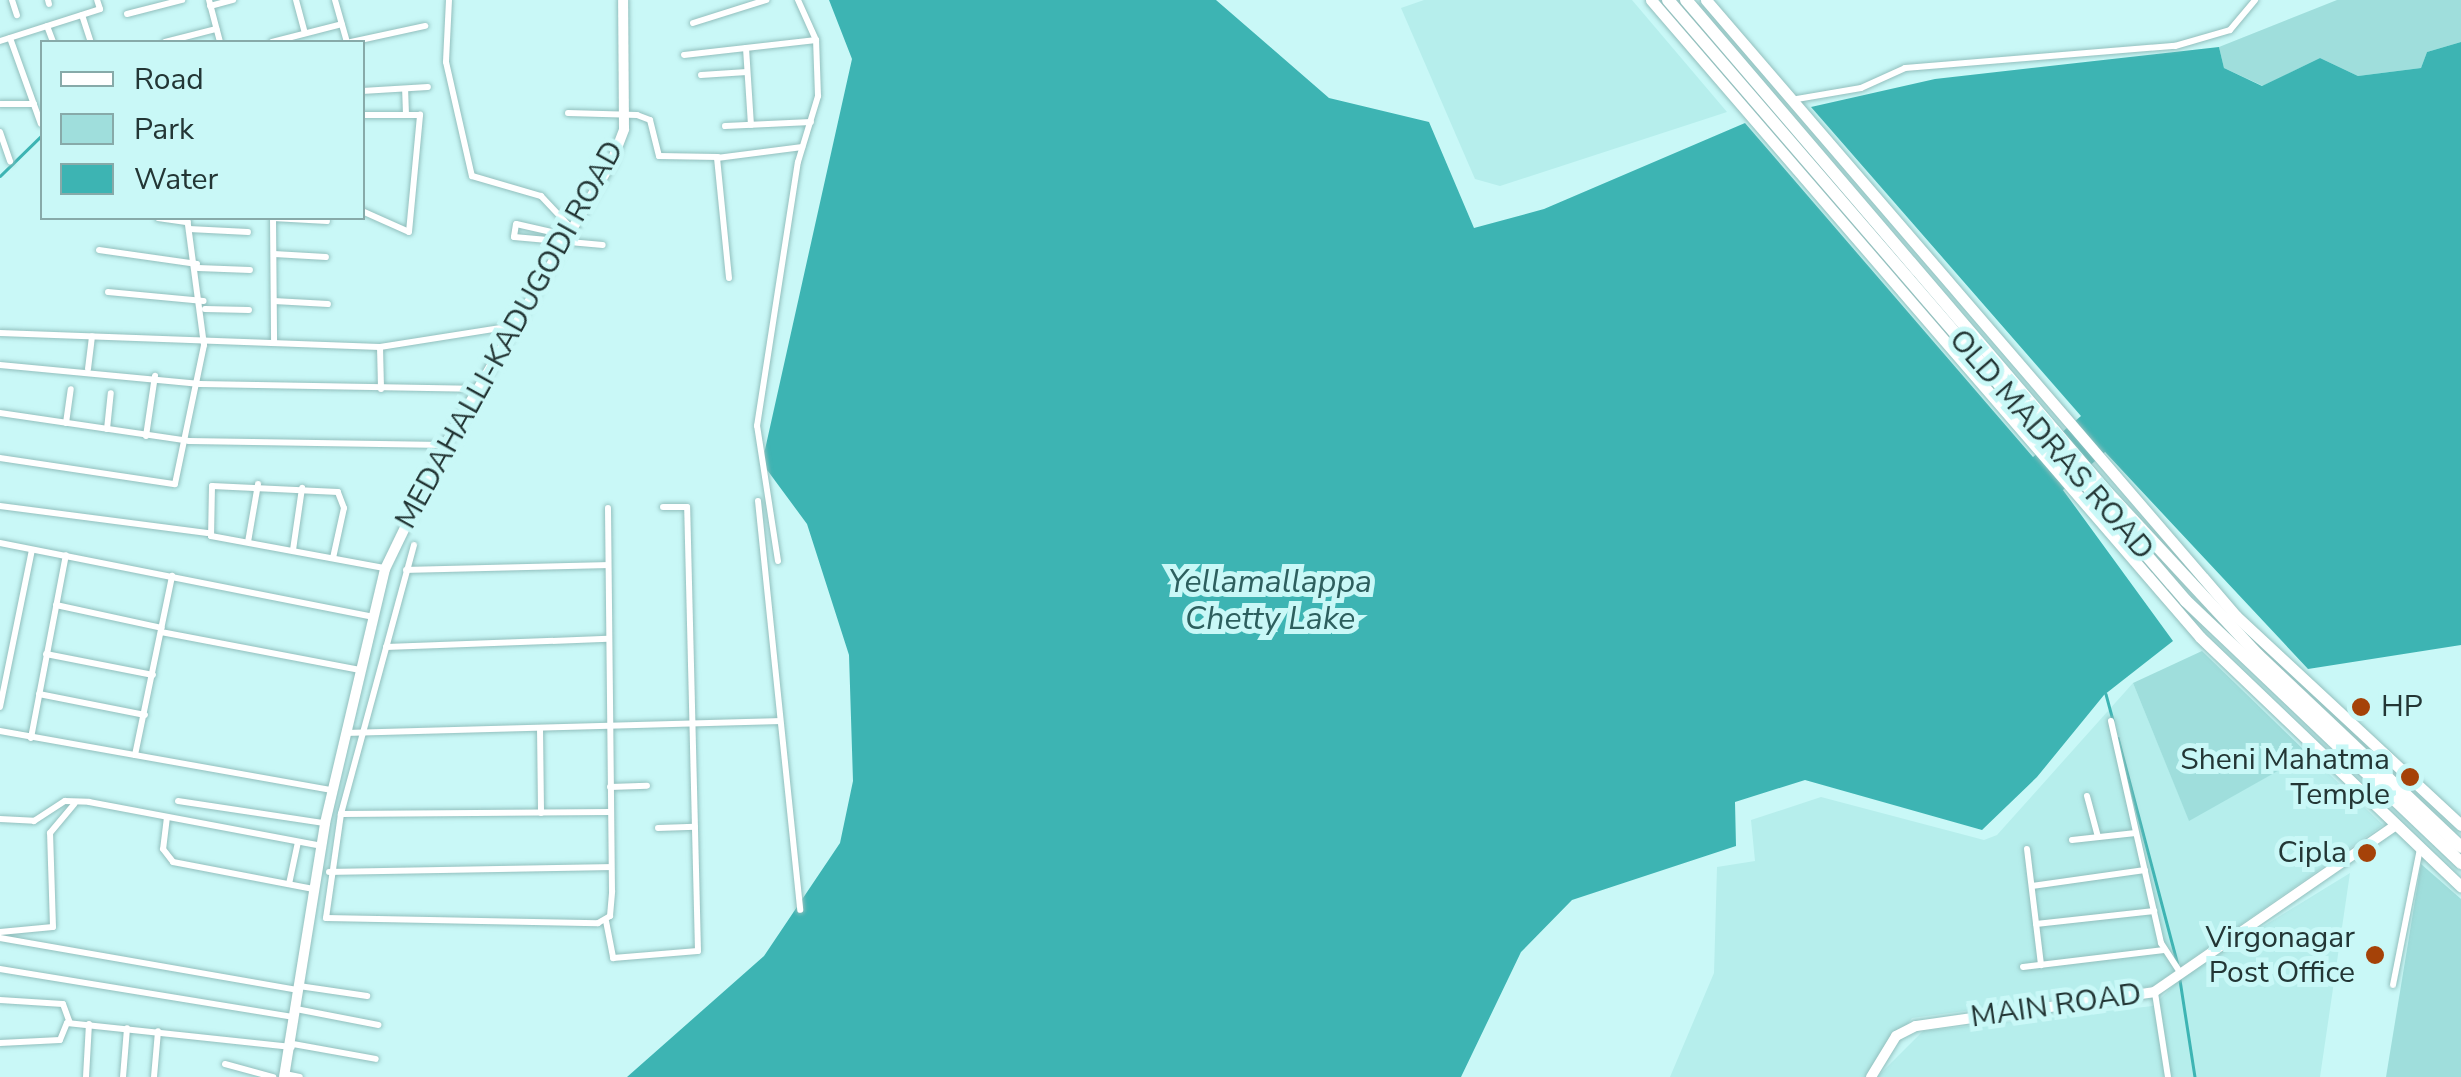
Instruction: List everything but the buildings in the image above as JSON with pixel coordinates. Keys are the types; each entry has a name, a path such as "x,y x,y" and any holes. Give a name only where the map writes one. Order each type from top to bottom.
{"highway":[{"name":"OLD MADRAS ROAD","path":"1668,0 1757,105 1808,173 2045,438 2258,654 2461,847"},
{"name":"OLD MADRAS ROAD","path":"1686,0 1770,95 2045,438"},
{"name":"OLD MADRAS ROAD","path":"2085,475 2226,642 2461,864"}],"main road":[{"path":"1651,0 1808,173"},
{"path":"1706,0 2063,417 2085,475 2200,637 2461,886"},
{"path":"2085,475 2461,825"}],"street":[{"path":"12,0 17,15"},
{"path":"0,41 100,9 97,0"},
{"path":"128,14 182,0"},
{"path":"219,40 210,3 233,0"},
{"path":"296,0 305,33"},
{"path":"335,0 348,40"},
{"path":"449,0 446,62 472,176 541,196 569,236"},
{"name":"MEDAHALLI-KADUGODI ROAD","path":"280,1076 293,1046 325,823 386,568 445,445 485,389 612,162 624,114 623,0"},
{"path":"692,23 766,0"},
{"path":"778,560 757,426 802,147 811,122 816,40 798,0"},
{"path":"1790,100 1862,88 1905,68 2175,46 2230,30 2255,0"},
{"path":"82,15 90,40"},
{"path":"279,40 342,24"},
{"path":"48,26 52,40"},
{"path":"358,40 425,26"},
{"path":"173,40 216,29"},
{"path":"10,38 40,121"},
{"path":"684,56 816,40"},
{"path":"746,48 752,125"},
{"path":"700,75 747,72"},
{"path":"365,91 428,87"},
{"path":"405,89 406,115"},
{"path":"0,104 34,104"},
{"path":"568,113 624,114 650,120 659,156 718,157 802,147"},
{"path":"365,115 420,115 409,232 365,212"},
{"path":"725,126 811,122"},
{"path":"0,132 10,161"},
{"path":"718,157 730,278"},
{"path":"274,220 274,344"},
{"path":"309,220 327,221"},
{"path":"0,458 175,484 189,441 204,345 204,305 188,223 248,232"},
{"path":"569,236 514,237 516,224 569,236 603,245"},
{"path":"99,250 250,270"},
{"path":"274,254 326,257"},
{"path":"108,292 249,310"},
{"path":"274,301 328,304"},
{"path":"0,333 204,345 380,348 520,327"},
{"path":"88,368 92,336"},
{"path":"380,348 380,389"},
{"path":"0,365 88,368 200,384 485,389"},
{"path":"146,436 155,376"},
{"path":"66,423 71,389"},
{"path":"107,430 111,393"},
{"path":"0,413 189,441 445,445"},
{"path":"208,533 216,483 302,488 344,500 333,558"},
{"path":"248,542 258,484"},
{"path":"293,550 302,488"},
{"path":"758,501 800,910"},
{"path":"0,506 208,533 386,568"},
{"path":"608,508 612,866 606,921 613,958 697,953 687,506 662,507"},
{"path":"0,543 375,617"},
{"path":"414,545 341,814 324,911 332,921 606,921"},
{"path":"0,707 32,550"},
{"path":"30,738 66,555"},
{"path":"406,570 607,564"},
{"path":"135,755 172,576"},
{"path":"56,606 364,671"},
{"path":"386,646 608,638"},
{"path":"46,654 153,675"},
{"path":"39,694 145,714"},
{"path":"2110,720 2164,950 2180,972"},
{"path":"348,733 779,721"},
{"path":"540,728 541,813"},
{"path":"0,731 332,790"},
{"path":"610,787 647,786"},
{"path":"2087,796 2098,838"},
{"path":"178,801 325,823"},
{"path":"0,935 53,926 50,832 75,803"},
{"path":"0,819 34,822 75,803 321,846"},
{"path":"341,814 611,812"},
{"path":"167,817 164,849 173,862 313,889"},
{"name":"MAIN ROAD","path":"1871,1077 1896,1036 1916,1026 2154,992 2396,826"},
{"path":"658,828 695,827"},
{"path":"2072,840 2136,833"},
{"path":"288,885 298,842"},
{"path":"2027,849 2040,965"},
{"path":"2393,985 2420,850"},
{"path":"329,872 612,866"},
{"path":"2032,886 2145,870"},
{"path":"2036,924 2154,911"},
{"path":"0,935 299,988 367,996"},
{"path":"2022,968 2164,950"},
{"path":"0,969 378,1025"},
{"path":"2154,992 2168,1077"},
{"path":"0,1000 60,1004 70,1022"},
{"path":"70,1022 293,1046 376,1060"},
{"path":"0,1043 60,1040 70,1022"},
{"path":"86,1077 90,1024"},
{"path":"123,1077 126,1028"},
{"path":"154,1077 158,1032"},
{"path":"225,1064 300,1077"}],"shaded area":[{"path":"1424,0 1632,0 1727,112 1500,186 1475,179 1401,8"},
{"path":"2133,683 2189,820 2308,754 2383,825 2153,986 1912,1018 1868,1077 1670,1077 1714,973 1717,867 1755,861 1751,820 1821,797 1984,840 1997,835"},
{"path":"2350,873 2320,1077 1877,1077 1923,1031 2153,1006 2184,975"}],"green space":[{"path":"2337,0 2461,0 2461,42 2427,52 2421,68 2358,76 2320,58 2263,86 2224,68 2219,47"},
{"path":"2202,651 2308,754 2189,821 2133,683"},
{"path":"2421,864 2461,899 2461,1077 2386,1077"}],"water":[{"name":"Yellamallappa Chetty Lake","path":"829,0 1216,0 1329,98 1429,122 1474,228 1544,209 1745,123 2033,457 2081,416 1811,107 1935,79 2219,47 2224,68 2262,86 2320,58 2358,76 2421,68 2427,52 2461,42 2461,645 2308,669 2105,452 2063,490 2173,641 2104,695 2037,777 1982,830 1805,780 1735,802 1736,846 1572,900 1521,952 1461,1077 627,1077 764,956 840,843 853,781 849,655 807,524 762,463 852,59"}],"waterway":[{"path":"0,176 40,137"},
{"path":"2106,694 2113,720"},
{"path":"2118,738 2177,962"},
{"path":"2180,980 2195,1077"}],"place":[{"name":"HP","path":"2361,707"},
{"name":"Sheni Mahatma Temple","path":"2410,777"},
{"name":"Cipla","path":"2367,853"},
{"name":"Virgonagar Post Office","path":"2375,955"}]}
